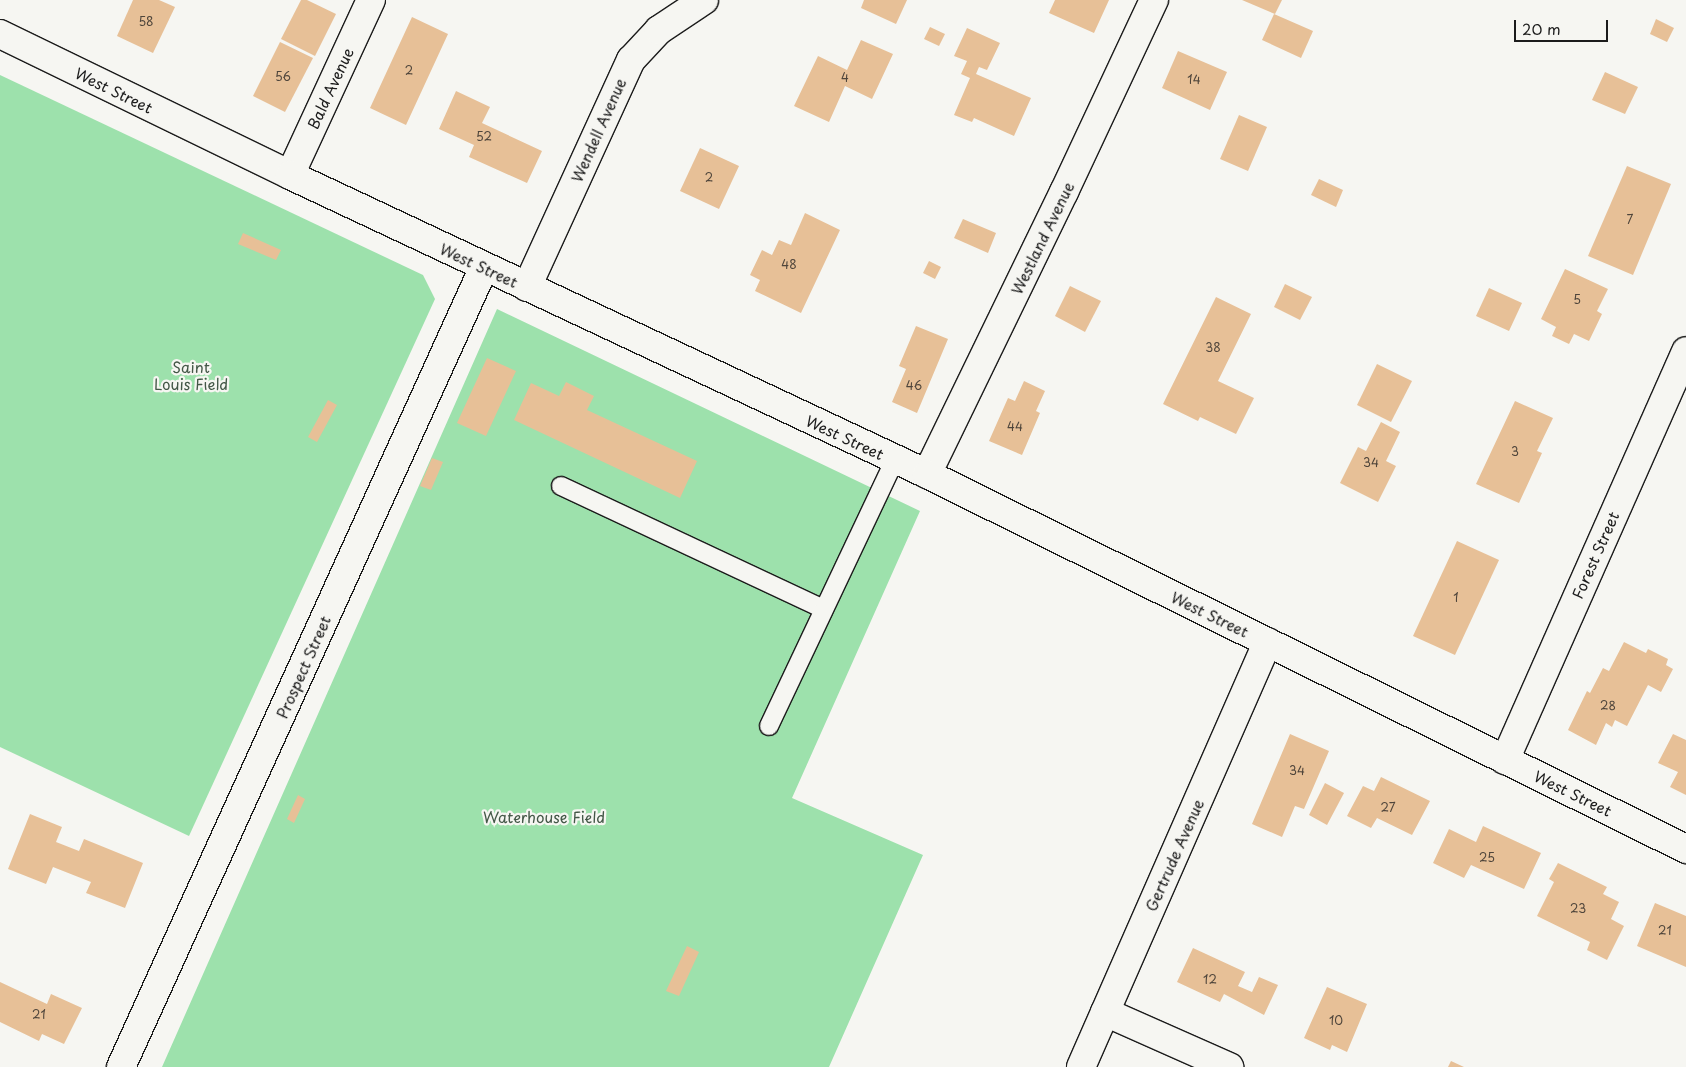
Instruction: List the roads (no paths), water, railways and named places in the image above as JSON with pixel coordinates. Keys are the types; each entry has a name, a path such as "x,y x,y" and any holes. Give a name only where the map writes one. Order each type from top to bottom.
{"street":[{"name":"Bald Avenue","path":"290,175 371,0"},
{"name":"Wendell Avenue","path":"527,287 631,60 659,30 704,0"},
{"name":"Westland Avenue","path":"927,474 1064,192 1154,0"},
{"name":"West Street","path":"0,34 290,175 927,474 1686,849"},
{"name":"Prospect Street","path":"121,1067 484,267"},
{"name":"Forest Street","path":"1505,760 1686,351"},
{"name":"Gertrude Avenue","path":"1081,1067 1268,642"},
{"path":"1105,1012 1229,1067"}],"lane":[{"path":"769,726 895,460"},
{"path":"561,486 824,609"}],"park label":[{"name":"Saint Louis Field","path":"191,374"},
{"name":"Waterhouse Field","path":"544,817"}]}
